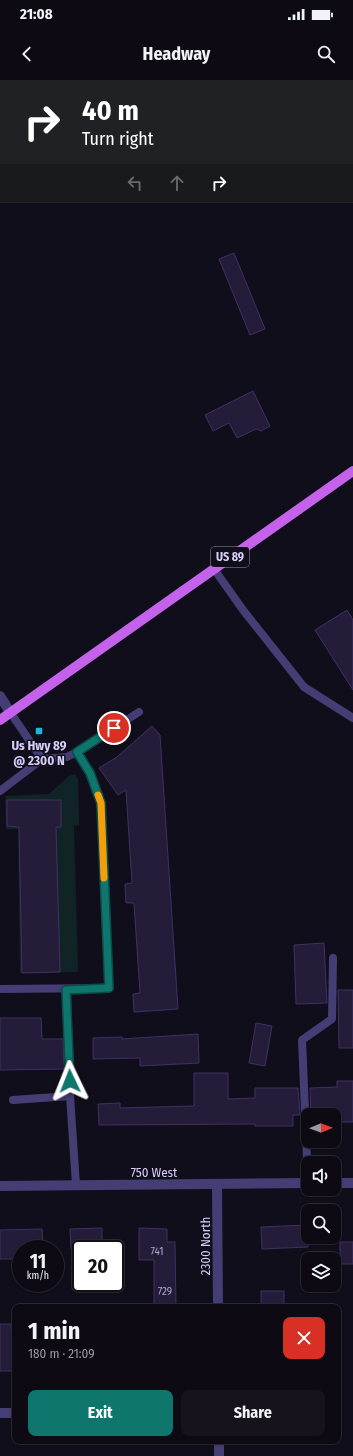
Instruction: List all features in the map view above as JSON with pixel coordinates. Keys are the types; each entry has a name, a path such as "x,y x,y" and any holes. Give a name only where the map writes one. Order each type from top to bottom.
{"main road":[{"name":"US 89","path":"0,720 353,471"}],"street":[{"path":"0,696 10,712"},
{"name":"750 West","path":"0,1186 301,1183"},
{"path":"341,1183 353,1183"},
{"name":"2300 North","path":"217,1185 218,1304"},
{"path":"0,1413 12,1413"},
{"path":"219,1444 219,1456"}],"lane":[{"path":"214,568 243,610 304,687 353,718"},
{"path":"10,712 42,759"},
{"path":"0,791 42,759 67,757 139,712"},
{"path":"0,989 66,990 109,988 101,803 90,773 77,752"},
{"path":"307,1156 302,1040 332,1019 333,958"},
{"path":"66,990 70,1096 76,1185"},
{"path":"13,1100 70,1096"}],"green space":[{"path":"75,774 78,780 79,825 74,826 78,972 20,973 18,829 6,829 5,796 49,794 69,776"}],"building":[{"path":"234,253 265,329 250,335 219,259"},
{"path":"253,391 270,426 261,431 256,429 237,438 229,423 213,431 205,415"},
{"path":"347,610 353,620 353,690 315,630"},
{"path":"152,726 160,735 178,1009 134,1012 133,994 140,993 134,903 126,903 125,884 132,883 126,790 118,795 99,768 117,757"},
{"path":"7,800 61,800 61,827 56,827 60,972 22,973 19,827 7,826"},
{"path":"324,943 327,1003 296,1004 294,945"},
{"path":"338,990 353,990 353,1048 339,1048"},
{"path":"0,1018 41,1018 42,1039 63,1039 64,1069 0,1070"},
{"path":"256,1023 272,1026 265,1066 249,1063"},
{"path":"198,1034 199,1063 140,1066 140,1058 93,1059 93,1038 122,1037 122,1039"},
{"path":"194,1073 228,1073 228,1099 255,1098 255,1088 298,1088 300,1115 293,1115 293,1126 255,1126 255,1124 99,1125 98,1104 120,1103 120,1108 194,1106"},
{"path":"337,1081 353,1081 353,1122 341,1122 341,1108 311,1108 310,1088 337,1087"},
{"path":"301,1225 301,1244 308,1244 308,1247 262,1249 261,1227"},
{"path":"102,1228 102,1240 72,1240 71,1249 70,1229"},
{"path":"139,1228 167,1229 167,1242 175,1242 176,1304 154,1304 154,1260 139,1260"},
{"path":"42,1229 43,1240 12,1240 12,1259 0,1259 0,1230"},
{"path":"341,1242 353,1242 353,1264 341,1264"},
{"path":"261,1291 284,1291 284,1304 261,1304"},
{"path":"0,1324 11,1324 12,1371 0,1371"}],"slow traffic":[{"path":"98,795 101,803 104,878"}],"place":[{"name":"Us Hwy 89 @ 2300 N","path":"39,731"}],"route":[{"path":"70,1081 66,990 109,988 101,803 90,773 77,752 114,728"}]}
